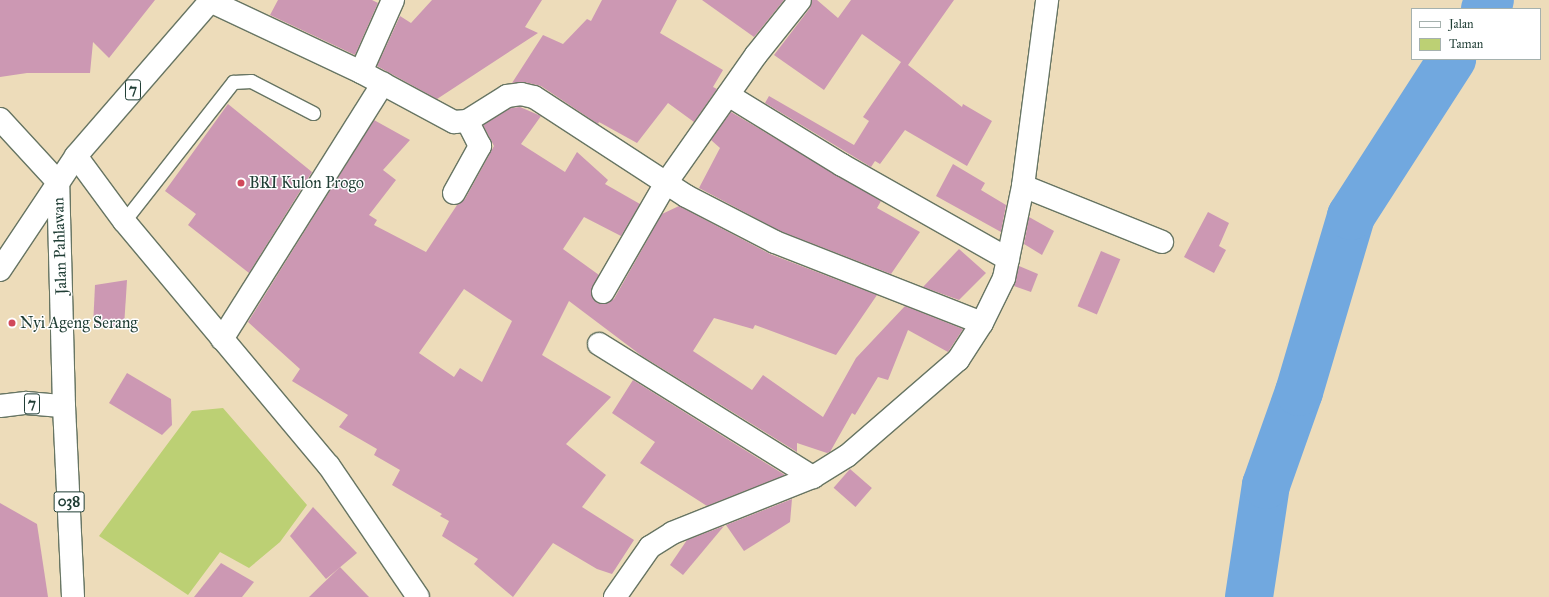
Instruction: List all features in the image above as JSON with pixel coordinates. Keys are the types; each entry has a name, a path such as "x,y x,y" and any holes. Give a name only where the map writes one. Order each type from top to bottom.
{"main road":[{"path":"361,72 393,0"},
{"path":"603,292 666,183 728,95 800,0"},
{"path":"615,597 650,547 672,533 813,477 847,456 958,360 982,323 1004,278 1023,186 1047,0"},
{"path":"210,1 361,72 383,83 437,115 454,122 467,121 507,96 521,94 534,97 666,183 775,242 982,323"},
{"name":"7","path":"0,270 76,156 210,1"},
{"path":"222,339 383,83"},
{"path":"728,95 842,166 1008,260"},
{"path":"0,119 58,182"},
{"path":"454,193 477,156 480,146 467,121"},
{"path":"76,156 124,221 328,466 418,597"},
{"name":"Jalan Pahlawan","path":"58,182 64,406 73,597"},
{"path":"1023,186 1162,242"},
{"path":"599,344 813,477"},
{"name":"7","path":"0,406 26,404 64,406"}],"lane":[{"path":"124,221 233,82 252,81 313,113"}],"green space":[{"path":"223,408 307,505 280,542 249,568 220,552 188,595 99,536 192,411"}],"building":[{"path":"0,0 155,0 109,58 93,42 90,73 27,73 0,77"},
{"path":"278,0 372,0 378,3 355,55 270,15"},
{"path":"432,0 542,0 525,27 538,33 437,99 377,66 400,16 411,23"},
{"path":"602,0 677,0 660,33 723,70 713,87 717,89 694,122 668,103 637,143 599,122 598,124 541,86 524,82 512,83 543,35 563,44 587,19 591,21"},
{"path":"702,0 784,0 754,37"},
{"path":"812,0 817,0 838,18 851,0 954,0 908,65 962,107 963,104 992,121 967,166 905,130 880,164 875,161 871,167 765,103 769,96 854,145 869,121 863,117 901,62 862,34 824,90 774,55 810,8"},
{"name":"BRI Kulon Progo","path":"228,104 312,172 249,273 188,225 196,214 165,191"},
{"path":"520,107 541,116 521,144 565,172 577,152 608,180 605,184 640,204 621,236 584,217 563,249 599,275 591,292 597,303 603,304 614,299 662,214 679,206 770,254 877,295 836,355 755,325 753,329 714,318 693,351 752,390 763,375 823,417 856,358 905,306 963,329 948,352 908,330 888,380 878,377 855,415 852,413 830,452 827,453 797,443 797,452 642,356 569,301 542,355 611,397 566,444 606,475 582,507 634,540 612,574 597,569 553,543 513,597 474,564 478,559 442,536 449,521 440,516 442,514 392,485 400,470 374,455 377,449 339,427 348,415 292,381 300,369 248,322 374,120 410,140 383,170 396,180 369,215 377,220 374,225 426,252 457,205 465,199 494,146 483,125 511,108","holes":["464,289 512,321 482,382 460,368 454,377 419,353"]},
{"path":"731,112 881,201 877,208 920,232 891,274 780,231 699,188 720,148 711,140"},
{"path":"953,164 985,183 981,190 1006,205 1001,232 936,196"},
{"path":"1208,212 1229,223 1219,246 1226,250 1214,273 1184,257"},
{"path":"1029,217 1054,231 1042,255 1024,244"},
{"path":"959,249 986,273 959,300 923,287"},
{"path":"1101,251 1120,259 1097,314 1078,306"},
{"path":"1019,266 1038,274 1031,292 1014,286"},
{"path":"127,280 124,327 93,327 95,285"},
{"path":"127,373 171,399 172,425 162,435 109,403"},
{"path":"633,380 785,475 707,506 640,463 655,442 612,413"},
{"path":"850,469 872,488 855,507 834,488"},
{"path":"792,499 790,522 744,551 726,525"},
{"path":"0,503 37,524 48,597 0,597"},
{"path":"313,507 357,553 326,579 290,536"},
{"path":"724,526 683,575 670,565 687,540"},
{"path":"221,563 254,582 242,597 194,597"},
{"path":"340,567 369,597 309,597"}],"waterway":[{"path":"1486,8 1490,0"},
{"path":"1249,597 1266,485 1299,392 1351,216 1451,60"}],"place":[{"name":"BRI Kulon Progo","path":"241,183"},
{"name":"Nyi Ageng Serang","path":"12,323"}]}
